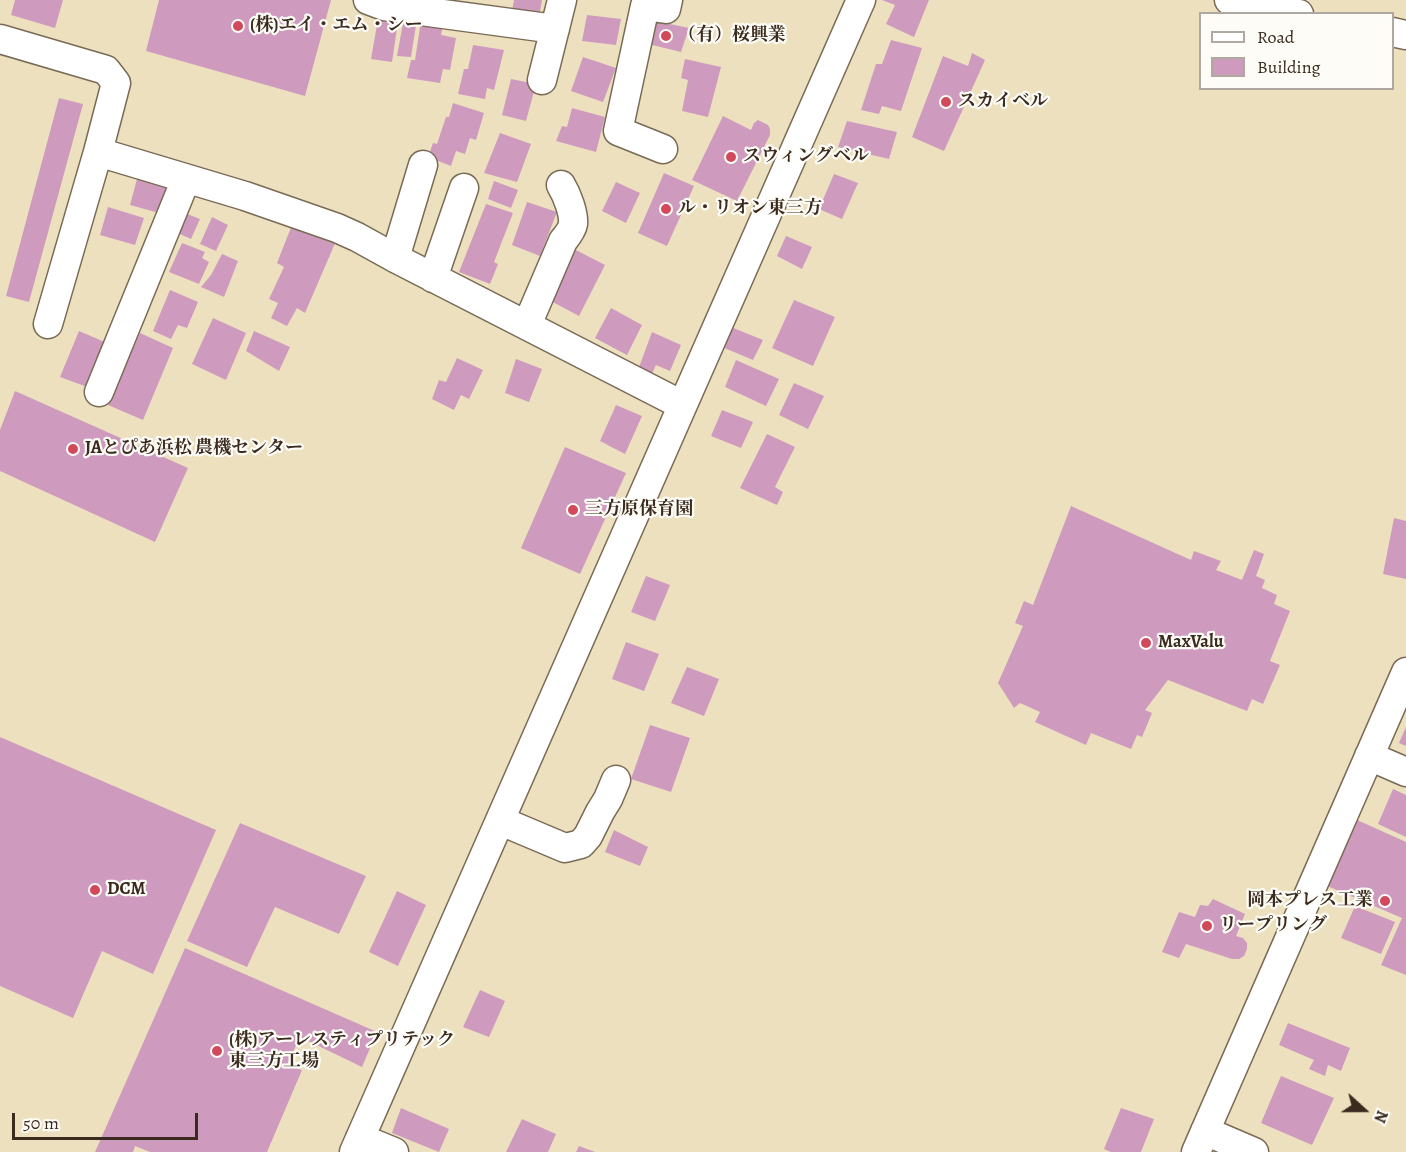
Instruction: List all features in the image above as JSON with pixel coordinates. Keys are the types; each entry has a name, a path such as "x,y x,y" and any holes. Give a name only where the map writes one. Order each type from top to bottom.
{"street":[{"path":"368,0 384,6 555,29"},
{"path":"543,80 562,0"},
{"path":"663,149 618,131 645,6 666,9 668,0"},
{"path":"394,1152 357,1145 861,0"},
{"path":"1229,0 1285,8"},
{"path":"0,39 106,70 116,83 48,324"},
{"path":"98,153 245,196 337,228 682,405"},
{"path":"395,258 423,165"},
{"path":"99,392 186,179"},
{"path":"527,325 573,223 567,196 561,185"},
{"path":"433,278 464,188"},
{"path":"1254,1152 1200,1142 1406,672"},
{"path":"1369,756 1406,772"},
{"path":"501,821 565,848 581,844 588,836 616,780"}],"building":[{"path":"15,0 63,0 55,28 11,15"},
{"name":"(株)エイ・エム・シー","path":"159,0 331,0 305,96 146,51"},
{"path":"514,0 542,0 539,17 512,11"},
{"path":"882,0 929,0 914,37 886,24 895,5"},
{"path":"587,15 621,19 616,45 582,41"},
{"path":"378,19 398,22 392,62 371,59"},
{"name":"（有）桜興業","path":"650,20 689,28 681,52 644,43"},
{"path":"421,21 443,24 441,35 456,38 450,70 443,69 440,83 407,78 411,60 415,60"},
{"path":"403,23 416,25 411,57 397,56"},
{"path":"891,40 922,48 901,111 882,106 879,114 861,110 876,64 882,64"},
{"path":"473,45 504,50 494,90 487,88 485,99 458,94 464,69 468,69"},
{"name":"スカイベル","path":"972,53 985,60 944,151 912,137 943,56 968,66"},
{"path":"583,57 616,68 603,102 571,91"},
{"path":"685,59 721,67 708,117 682,111 688,80 681,78"},
{"path":"511,79 536,84 526,121 502,115"},
{"path":"59,98 83,104 29,302 6,296"},
{"path":"453,103 484,113 476,140 470,138 465,154 456,151 451,166 428,157 433,143 437,144"},
{"path":"572,108 605,117 596,152 556,141 562,126 567,127"},
{"name":"スウィングベル","path":"723,116 751,130 758,120 768,125 770,129 770,135 737,201 692,180"},
{"path":"847,121 897,132 889,159 838,147"},
{"path":"500,133 531,144 517,182 484,173"},
{"name":"ル・リオン東三方","path":"664,173 694,186 667,246 638,233"},
{"path":"834,174 858,183 842,219 819,209"},
{"path":"137,179 167,187 159,213 130,205"},
{"path":"494,181 518,190 511,208 488,199"},
{"path":"616,182 640,193 626,223 602,211"},
{"path":"527,202 557,212 540,256 512,245"},
{"path":"486,204 513,213 494,262 498,264 490,284 459,272"},
{"path":"108,207 144,218 135,245 100,235"},
{"path":"182,212 200,219 191,239 173,231"},
{"path":"212,217 228,225 216,251 200,244"},
{"path":"292,225 336,241 305,313 297,308 287,326 271,318 278,303 269,299 284,267 277,263"},
{"path":"786,236 812,247 802,269 777,256"},
{"path":"182,243 205,252 202,258 209,262 199,284 169,272"},
{"path":"574,249 605,265 579,316 549,300"},
{"path":"222,254 238,261 224,297 201,287 211,275"},
{"path":"170,290 198,302 187,328 178,325 171,339 153,331"},
{"path":"794,300 835,317 813,366 772,348"},
{"path":"611,308 642,325 627,355 595,338"},
{"path":"213,318 246,333 226,380 192,364"},
{"path":"731,327 763,340 753,360 722,347"},
{"path":"79,331 107,343 90,388 60,377"},
{"path":"254,331 290,347 279,371 246,351"},
{"path":"652,332 681,345 670,371 656,365 651,376 638,370"},
{"path":"140,333 173,348 143,420 108,405"},
{"path":"457,358 483,370 469,399 461,395 454,410 432,399 439,380 446,382"},
{"path":"516,359 542,369 529,402 505,393"},
{"path":"736,360 779,379 766,406 725,387"},
{"path":"794,383 824,396 808,429 779,415"},
{"name":"JAとぴあ浜松 農機センター","path":"15,391 188,468 155,542 0,471 0,430"},
{"path":"616,405 642,416 625,454 600,441"},
{"path":"722,410 753,422 741,448 711,436"},
{"path":"767,434 795,447 775,487 783,492 777,505 740,488"},
{"name":"三方原保育園","path":"565,447 626,473 580,574 521,548"},
{"name":"MaxValu","path":"1071,506 1191,560 1194,551 1221,561 1216,570 1242,580 1254,550 1264,554 1256,576 1265,580 1262,588 1277,595 1274,604 1290,611 1270,661 1280,665 1263,704 1252,699 1247,711 1168,680 1145,710 1152,713 1142,737 1137,735 1131,749 1091,733 1086,745 1035,722 1040,712 1020,703 1014,708 998,683 1023,626 1015,623 1024,601 1033,605"},
{"path":"1394,518 1406,521 1406,579 1383,574"},
{"path":"646,576 670,585 655,621 631,612"},
{"path":"626,642 659,654 644,691 612,679"},
{"path":"687,667 719,679 704,716 671,703"},
{"path":"650,725 690,738 671,792 631,779"},
{"path":"1406,727 1406,746 1399,743"},
{"name":"DCM","path":"0,737 216,830 153,974 102,951 73,1018 0,986"},
{"path":"1393,789 1406,795 1406,837 1378,824"},
{"name":"岡本プレス工業","path":"1355,819 1406,842 1406,975 1381,965 1402,918 1325,885"},
{"path":"240,823 366,876 339,934 275,907 247,967 187,941"},
{"path":"614,830 648,847 640,866 605,852"},
{"path":"397,891 426,905 398,966 369,952"},
{"name":"リープリング","path":"1213,899 1245,914 1236,936 1243,938 1247,943 1244,956 1232,959 1186,944 1179,958 1162,952 1179,912 1195,917 1200,905 1208,906"},
{"path":"1355,906 1395,922 1381,954 1341,938"},
{"name":"(株)アーレスティプリテック 東三方工場","path":"185,948 377,1032 362,1067 300,1037 287,1065 302,1070 267,1152 150,1152 135,1146 133,1152 95,1152"},
{"path":"480,990 505,1001 489,1037 463,1027"},
{"path":"1288,1023 1350,1048 1341,1071 1328,1065 1325,1076 1309,1069 1314,1060 1279,1045"},
{"path":"1281,1076 1334,1098 1312,1145 1261,1123"},
{"path":"401,1108 449,1129 439,1152 392,1133"},
{"path":"1121,1108 1154,1119 1141,1152 1111,1152 1104,1149"},
{"path":"522,1119 556,1134 548,1152 506,1152"},
{"path":"579,1146 595,1152 576,1152"}],"place":[{"name":"(株)エイ・エム・シー","path":"238,26"},
{"name":"（有）桜興業","path":"666,36"},
{"name":"スカイベル","path":"946,102"},
{"name":"スウィングベル","path":"731,157"},
{"name":"ル・リオン東三方","path":"666,209"},
{"name":"JAとぴあ浜松 農機センター","path":"73,449"},
{"name":"三方原保育園","path":"573,510"},
{"name":"MaxValu","path":"1146,643"},
{"name":"DCM","path":"95,890"},
{"name":"岡本プレス工業","path":"1385,901"},
{"name":"リープリング","path":"1207,926"},
{"name":"(株)アーレスティプリテック 東三方工場","path":"217,1051"}]}
